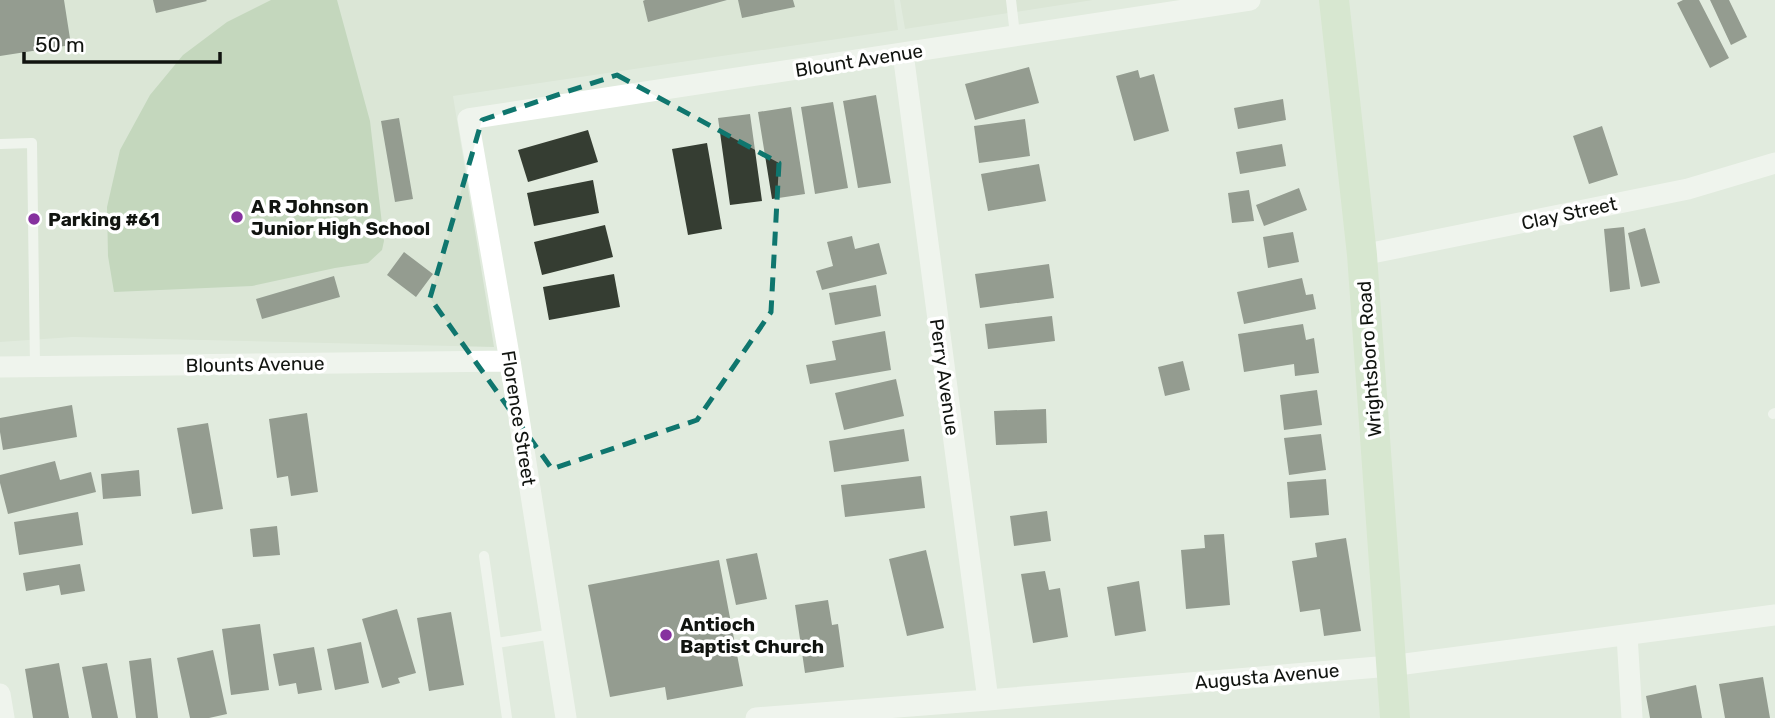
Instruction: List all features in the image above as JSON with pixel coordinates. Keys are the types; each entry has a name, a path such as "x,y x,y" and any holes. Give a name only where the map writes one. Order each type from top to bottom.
{"street":[{"name":"Blount Avenue","path":"468,119 1250,0"},
{"name":"Wrightsboro Road","path":"1334,0 1362,255 1395,718"},
{"name":"Perry Avenue","path":"902,53 988,700"},
{"name":"Florence Street","path":"468,119 510,361 566,718"},
{"name":"Clay Street","path":"1362,255 1688,189 1775,163"},
{"name":"Blounts Avenue","path":"0,367 510,361"},
{"name":"Augusta Avenue","path":"756,718 942,710 988,700 1390,666 1775,615"},
{"path":"1627,635 1632,718"},
{"path":"0,694 4,718"}],"lane":[{"path":"1011,0 1015,35"},
{"path":"0,144 32,143 35,367"},
{"path":"484,556 507,718"},
{"path":"497,643 553,634"}],"highlighted area":[{"path":"617,75 779,163 771,312 697,420 552,469 430,298 482,120"}],"shaded area":[{"name":"A R Johnson Junior High School","path":"0,0 894,0 898,30 453,96 494,347 73,337 0,342"},
{"path":"900,0 1093,0 905,29"}],"green space":[{"path":"271,0 337,0 370,121 384,241 382,250 368,263 252,286 114,292 108,256 107,207 120,150 150,95 183,55 227,22"}],"building":[{"path":"0,0 64,0 71,45 0,56"},
{"path":"153,0 206,0 207,1 156,13"},
{"path":"645,0 727,0 648,22 643,1"},
{"path":"738,0 793,0 795,7 742,18"},
{"path":"1683,0 1699,0 1729,58 1710,68 1677,3"},
{"path":"1710,0 1729,0 1747,37 1731,45"},
{"path":"1029,67 1039,103 975,120 965,84"},
{"path":"1138,70 1140,78 1154,74 1169,131 1134,141 1116,76"},
{"path":"876,95 891,183 858,188 843,101"},
{"path":"1283,99 1286,120 1238,129 1234,108"},
{"path":"833,102 848,188 815,194 801,107"},
{"path":"791,107 805,194 772,199 758,112"},
{"path":"750,114 762,201 730,205 718,118"},
{"path":"399,118 413,199 395,202 381,121"},
{"path":"1025,119 1030,156 979,163 974,126"},
{"path":"1602,126 1618,175 1589,184 1573,136"},
{"path":"588,130 598,162 528,182 518,150"},
{"path":"707,143 722,229 688,235 672,149"},
{"path":"1282,144 1286,166 1240,174 1236,152"},
{"path":"1039,164 1046,201 988,211 981,174"},
{"path":"593,180 599,213 534,226 527,193"},
{"path":"1299,188 1307,210 1264,226 1256,205"},
{"path":"1249,190 1254,221 1232,223 1228,193"},
{"path":"605,225 613,257 542,275 534,242"},
{"path":"1624,227 1630,289 1610,292 1604,229"},
{"path":"1645,228 1660,283 1641,287 1628,233"},
{"path":"1293,232 1299,262 1268,268 1263,237"},
{"path":"852,236 855,249 879,243 887,274 822,290 816,271 833,266 827,242"},
{"path":"404,252 433,274 416,297 387,275"},
{"path":"1049,264 1054,298 980,308 975,274"},
{"path":"614,274 620,307 549,320 543,287"},
{"path":"334,276 340,297 262,319 256,299"},
{"path":"1302,278 1306,295 1313,294 1316,309 1244,324 1237,292"},
{"path":"876,285 881,316 835,325 829,293"},
{"path":"1052,316 1055,341 988,349 985,324"},
{"path":"1303,324 1306,340 1314,338 1319,373 1295,376 1294,364 1244,372 1238,334"},
{"path":"885,331 891,370 810,384 806,365 836,360 832,341"},
{"path":"1183,361 1190,390 1165,396 1158,367"},
{"path":"896,379 904,416 844,430 835,393"},
{"path":"1317,390 1322,425 1284,430 1280,395"},
{"path":"72,405 77,437 3,450 0,418"},
{"path":"1046,409 1047,443 996,445 994,411"},
{"path":"307,413 318,492 291,496 288,476 277,478 269,419"},
{"path":"208,423 223,509 192,514 177,428"},
{"path":"904,429 909,461 834,472 829,441"},
{"path":"1321,434 1326,470 1289,475 1284,438"},
{"path":"55,461 60,480 91,472 96,492 8,514 0,475"},
{"path":"139,470 141,496 103,499 101,474"},
{"path":"921,476 925,508 845,517 841,485"},
{"path":"1326,479 1329,515 1290,518 1287,482"},
{"path":"1047,511 1051,541 1014,546 1010,516"},
{"path":"78,512 83,545 19,555 14,522"},
{"path":"277,526 280,555 253,557 250,529"},
{"path":"1224,534 1230,605 1186,609 1181,550 1205,548 1204,535"},
{"path":"1346,538 1361,631 1324,636 1320,609 1300,612 1292,561 1317,557 1315,543"},
{"path":"926,550 944,628 907,636 889,559"},
{"path":"757,553 767,599 736,605 726,559"},
{"name":"Antioch Baptist Church","path":"719,560 743,686 667,700 665,687 610,697 588,585"},
{"path":"80,564 85,591 61,595 59,585 26,591 23,573"},
{"path":"1045,571 1049,590 1060,588 1068,637 1033,643 1021,574"},
{"path":"1139,581 1146,631 1115,636 1107,587"},
{"path":"828,600 832,625 838,624 844,667 805,673 795,605"},
{"path":"397,609 416,673 398,678 400,683 382,688 362,619"},
{"path":"451,612 464,685 429,691 417,618"},
{"path":"260,624 269,690 231,695 222,629"},
{"path":"361,642 369,683 335,690 327,649"},
{"path":"314,647 322,690 298,694 296,683 279,686 273,654"},
{"path":"213,650 227,714 190,718 177,658"},
{"path":"151,658 158,718 136,718 129,661"},
{"path":"59,663 69,718 33,718 25,669"},
{"path":"107,663 118,718 92,718 82,667"},
{"path":"1763,677 1770,718 1725,718 1719,684"},
{"path":"1696,685 1702,718 1650,718 1646,696"}],"place":[{"name":"A R Johnson Junior High School","path":"237,217"},
{"name":"Parking #61","path":"34,219"},
{"name":"Antioch Baptist Church","path":"666,635"}]}
